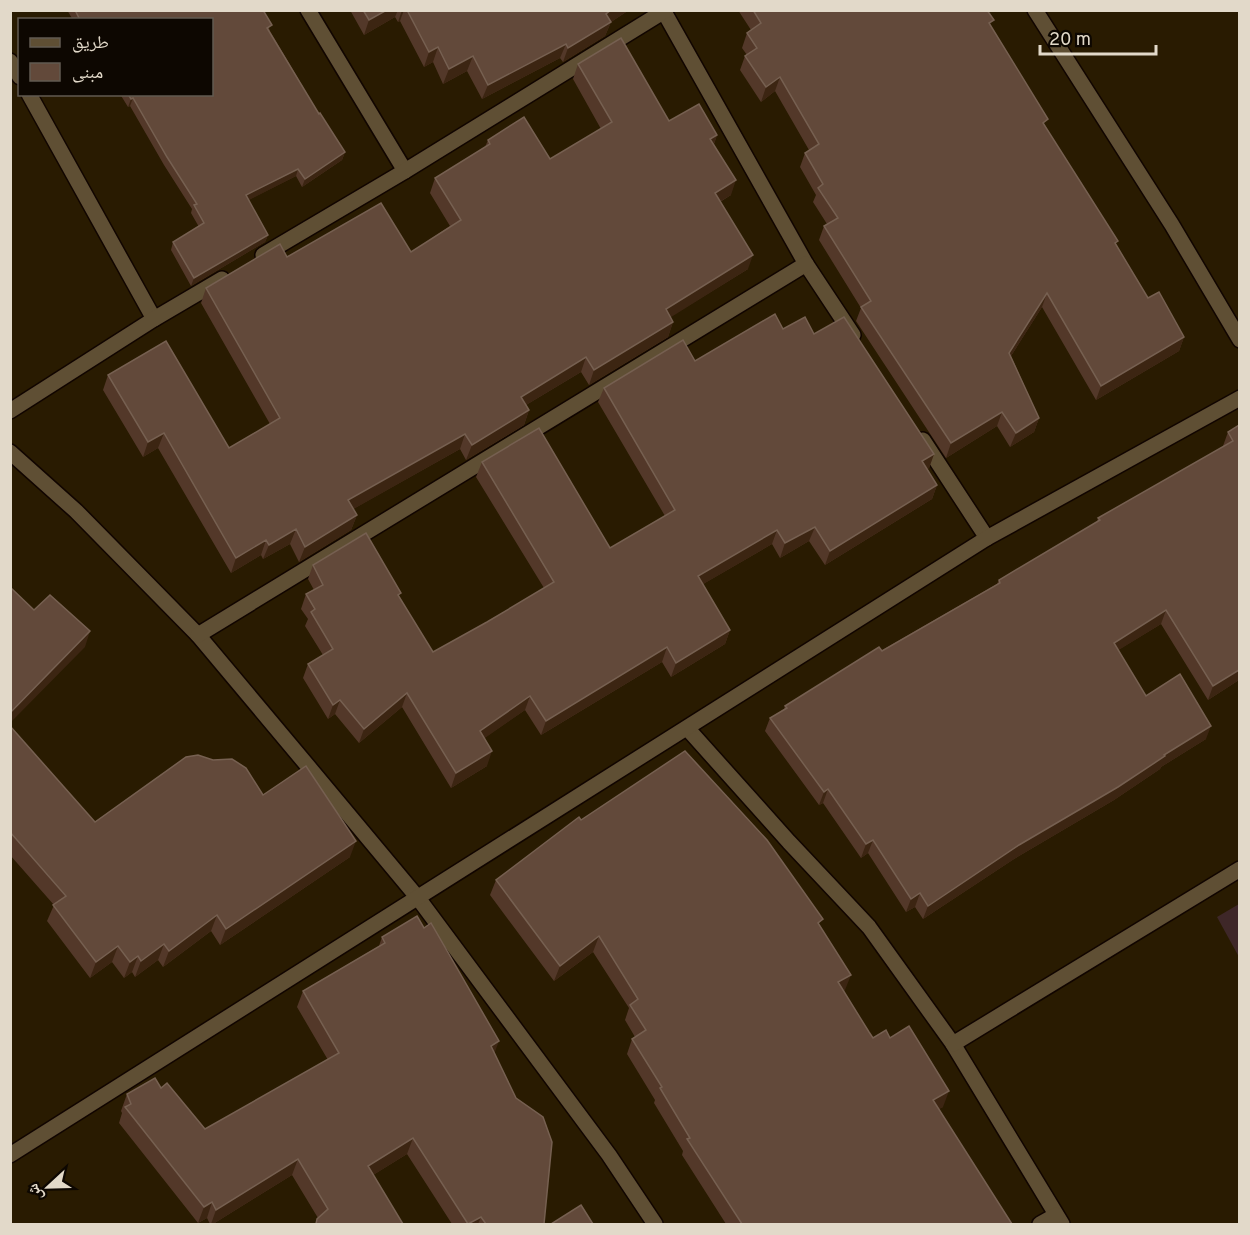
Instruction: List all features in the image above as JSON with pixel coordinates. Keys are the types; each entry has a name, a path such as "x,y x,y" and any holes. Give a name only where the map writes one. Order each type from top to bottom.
{"street":[{"path":"308,10 405,171"},
{"path":"1035,10 1172,225 1239,340"},
{"path":"255,260 405,171 664,11 806,264 864,352"},
{"path":"10,61 18,74"},
{"path":"30,96 154,319"},
{"path":"198,635 806,264"},
{"path":"10,411 154,319 234,272"},
{"path":"10,1155 987,538 1239,398"},
{"path":"916,430 987,538"},
{"path":"10,452 76,511 198,635 418,898 609,1155 655,1224"},
{"path":"687,728 869,927 953,1044 1059,1220 1040,1224"},
{"path":"953,1044 1239,869"}],"shaded area":[{"path":"1239,904 1239,957 1217,917"}],"building":[{"path":"75,10 263,10 272,25 267,28 345,152 305,179 298,169 246,195 268,235 194,278 173,242 204,223 194,205 197,204 133,98 131,99 129,96 213,96 213,18 79,18"},
{"path":"363,10 387,10 369,20"},
{"path":"407,10 611,10 606,14 611,22 568,48 566,44 488,85 473,56 449,69 438,47 429,52"},
{"path":"753,10 987,10 994,20 989,23 1048,119 1043,123 1118,241 1115,243 1148,298 1159,292 1184,337 1101,386 1047,293 1009,353 1039,418 1016,433 1002,412 951,443 861,307 871,301 824,226 838,218 818,188 823,184 805,153 819,144 780,77 766,87 745,56 757,48 747,33 761,23"},
{"path":"621,38 669,121 699,104 717,135 710,139 736,180 715,193 753,255 666,309 673,322 594,370 586,357 521,397 529,410 472,445 465,434 348,500 357,515 305,547 296,529 269,545 266,540 236,558 164,433 148,442 108,375 166,341 229,448 280,418 206,288 280,244 287,257 381,203 411,252 461,220 435,178 490,144 488,140 524,117 550,159 612,122 578,64"},
{"path":"775,314 783,329 805,317 814,334 844,317 934,454 922,461 937,485 830,551 815,527 785,543 777,530 698,576 730,630 676,663 667,647 546,721 530,696 480,731 492,751 456,773 407,693 364,729 340,700 333,705 308,664 333,649 311,612 315,609 306,594 323,585 313,565 366,533 401,593 398,595 433,652 554,582 482,462 539,428 610,548 675,510 604,388 683,340 695,361"},
{"path":"1239,425 1239,670 1213,686 1166,610 1114,643 1146,696 1180,674 1211,726 1118,787 1019,845 928,906 920,893 911,899 873,840 866,844 828,789 824,792 770,718 787,708 785,706 879,647 882,651 1000,583 999,580 1100,520 1098,518 1233,441 1228,432"},
{"path":"10,587 34,610 50,595 90,631 10,713"},
{"path":"10,726 95,822 186,757 198,755 213,760 232,759 246,768 263,795 306,766 356,841 226,929 217,915 169,951 164,944 141,961 138,956 130,962 118,946 96,962 53,905 66,896 10,832"},
{"path":"685,751 767,840 823,919 818,923 851,975 838,982 873,1038 886,1030 890,1038 909,1026 949,1091 933,1100 1012,1224 742,1224 687,1139 690,1138 632,1039 646,1030 630,1005 638,999 599,936 560,966 496,880 579,817 581,820"},
{"path":"417,916 424,928 431,923 499,1041 491,1046 516,1098 543,1117 552,1142 544,1224 486,1224 481,1217 468,1224 413,1138 368,1166 403,1224 316,1224 317,1219 328,1209 298,1159 216,1210 212,1202 204,1207 125,1107 131,1104 127,1094 155,1078 161,1088 167,1083 205,1129 339,1053 303,991 385,943 382,937"},
{"path":"581,1205 593,1224 551,1224"}]}
